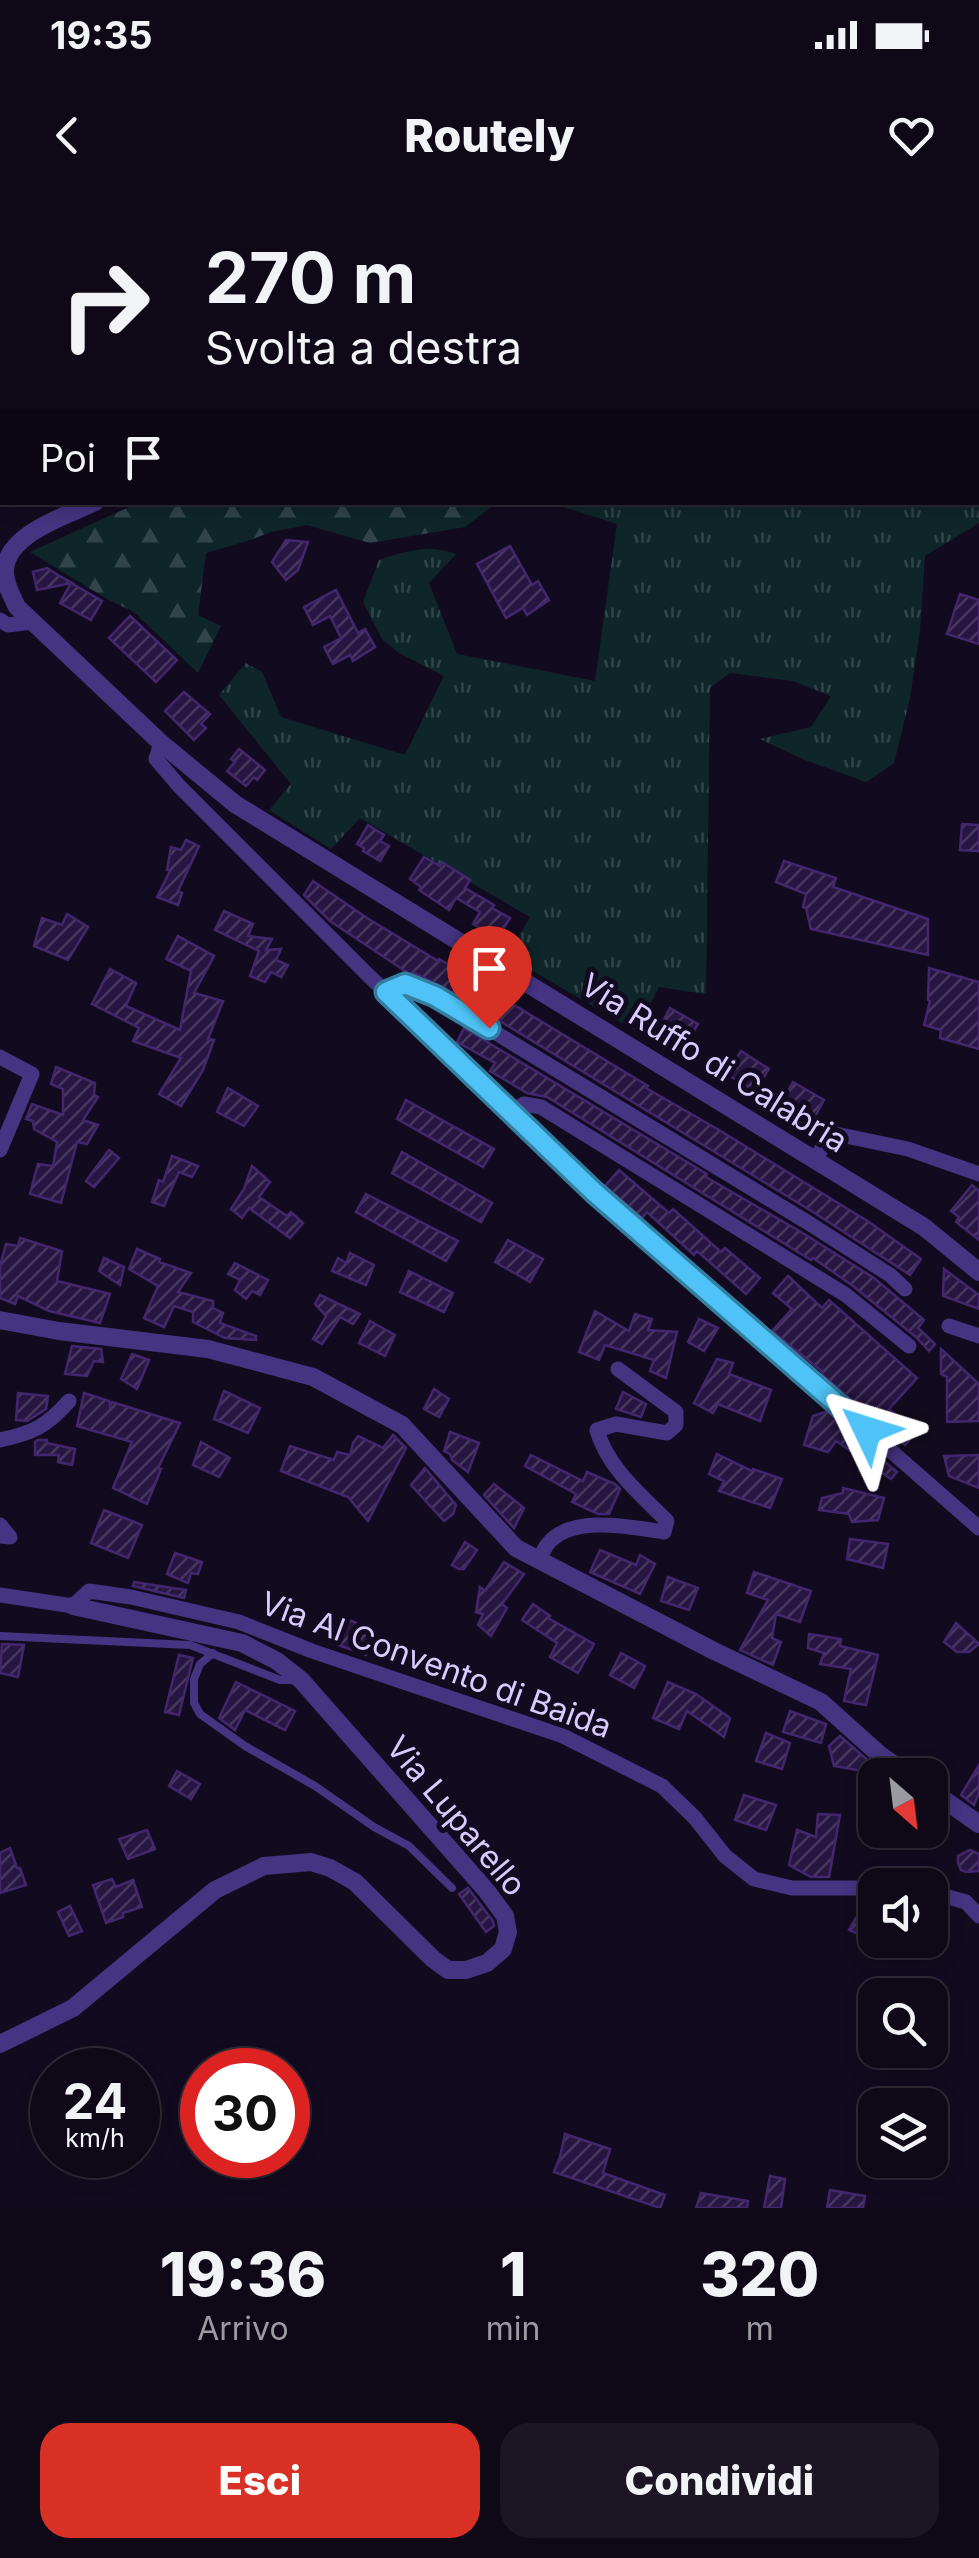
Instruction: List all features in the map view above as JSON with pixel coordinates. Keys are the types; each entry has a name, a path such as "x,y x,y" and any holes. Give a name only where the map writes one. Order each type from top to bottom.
{"street":[{"name":"Via Ruffo di Calabria","path":"89,505 33,531 17,543 4,572 9,590 17,607 161,743 235,804 924,1227 979,1272"},
{"path":"0,620 8,625 32,622"},
{"path":"161,743 156,760 179,786 510,1112 594,1192 979,1528"},
{"path":"386,992 405,984 435,996 806,1222 890,1275 905,1289"},
{"path":"0,1057 32,1074 0,1150"},
{"path":"510,1112 524,1104 541,1107 846,1295 909,1346"},
{"path":"816,1160 831,1133 908,1149 979,1174"},
{"path":"0,1320 208,1349 313,1377 402,1426 516,1548 821,1702 884,1758"},
{"path":"949,1326 979,1336"},
{"path":"539,1560 548,1543 576,1526 608,1525 664,1532 667,1521 623,1477 602,1448 597,1430 616,1424 667,1433 676,1424 676,1412 618,1369"},
{"path":"0,1440 37,1430 69,1401"},
{"path":"0,1526 10,1537 0,1536"},
{"name":"Via Al Convento di Baida","path":"0,1596 72,1606 89,1591 238,1622 563,1736 608,1757 662,1786 696,1818 726,1856 754,1879 792,1888 858,1888"},
{"name":"Via Luparello","path":"0,2044 73,2008 214,1890 264,1866 311,1862 330,1868 354,1882 448,1970 466,1970 487,1962 503,1949 508,1932 505,1916 486,1890 300,1680 276,1660 242,1643 72,1606"},
{"path":"948,1802 979,1824"},
{"path":"948,1897 966,1902 979,1916"}],"lane":[{"path":"0,1636 190,1645 280,1680 300,1680"},
{"path":"212,1653 200,1664 194,1679 194,1703 200,1714 245,1746 409,1846 452,1888"}],"green space":[{"path":"133,505 493,505 465,527 370,543 307,525 206,553 198,615 221,626 198,673 134,612 30,552"},
{"path":"557,505 979,505 979,523 925,556 910,698 894,763 866,782 760,739 811,727 831,696 793,681 730,673 710,688 706,994 659,987 636,1031 507,956 530,917 360,818 331,849 269,810 291,784 219,695 246,663 262,672 281,717 405,755 444,676 399,653 382,639 363,602 379,560 427,549 456,554 429,583 457,654 595,681 617,524"}],"building":[{"path":"286,540 308,542 298,570 286,580 272,562"},
{"path":"510,546 532,585 538,581 549,600 527,615 523,608 506,618 477,564"},
{"path":"47,568 72,583 37,590 33,572"},
{"path":"71,583 102,601 91,620 60,603"},
{"path":"336,590 358,633 365,629 375,647 353,661 350,655 333,664 324,647 341,638 330,616 313,625 304,607"},
{"path":"960,594 979,600 979,644 947,634"},
{"path":"130,616 177,660 156,682 109,638"},
{"path":"184,692 210,714 201,724 206,728 194,740 165,711"},
{"path":"239,749 265,770 246,786 227,771"},
{"path":"962,824 979,825 979,851 960,850"},
{"path":"368,825 384,835 380,841 389,846 380,861 357,844"},
{"path":"186,840 199,846 178,891 182,893 178,905 157,897 170,871 167,870 171,847 181,850"},
{"path":"424,857 440,866 442,862 470,880 465,888 510,918 498,938 473,924 480,912 456,898 449,910 419,890 421,887 410,879"},
{"path":"784,861 836,878 833,887 928,919 928,955 811,929 803,907 806,894 776,882"},
{"path":"313,881 367,918 482,983 646,1088 869,1222 921,1259 910,1275 485,1012 441,986 408,973 330,921 304,895"},
{"path":"224,911 253,924 248,936 272,939 266,950 281,949 276,960 288,965 281,977 271,972 265,982 250,976 259,951 215,930"},
{"path":"67,914 88,927 68,960 34,946 42,918 62,925"},
{"path":"178,936 214,956 194,993 223,1001 208,1039 214,1040 203,1070 181,1106 159,1094 181,1058 133,1041 139,1028 92,1004 110,969 136,983 126,1006 180,1030 191,971 166,959"},
{"path":"929,968 979,982 979,1049 940,1038 941,1030 924,1025 930,1001"},
{"path":"670,1008 698,1024 685,1046 658,1030"},
{"path":"464,1028 874,1278 924,1320 918,1328 935,1344 929,1351 853,1286 813,1258 547,1097 527,1093 490,1071 495,1063 457,1042"},
{"path":"741,1051 769,1069 755,1091 727,1074"},
{"path":"56,1067 95,1083 94,1095 98,1097 83,1120 98,1125 87,1144 77,1142 61,1203 30,1194 38,1164 53,1166 57,1142 34,1129 33,1121 26,1119 32,1104 63,1115 63,1089 51,1084"},
{"path":"793,1082 824,1100 813,1120 806,1116 804,1120 786,1110 788,1106 782,1102"},
{"path":"228,1088 258,1106 244,1126 217,1112"},
{"path":"406,1100 494,1149 483,1167 397,1119"},
{"path":"109,1150 119,1158 94,1187 86,1181"},
{"path":"402,1152 492,1203 481,1222 392,1173"},
{"path":"172,1156 198,1166 192,1177 179,1172 164,1206 152,1202"},
{"path":"252,1166 270,1182 259,1197 287,1216 291,1212 303,1223 290,1238 249,1208 242,1218 231,1209"},
{"path":"619,1170 669,1213 673,1209 721,1252 725,1248 760,1278 746,1294 697,1251 694,1255 647,1212 642,1218 605,1186"},
{"path":"972,1185 979,1191 979,1240 956,1222 959,1217 951,1211"},
{"path":"366,1194 458,1241 446,1261 356,1212"},
{"path":"20,1238 62,1251 57,1281 110,1294 100,1323 49,1311 18,1296 15,1304 0,1298 0,1266 6,1244 18,1246"},
{"path":"508,1240 543,1259 530,1282 495,1262"},
{"path":"137,1249 191,1273 178,1292 213,1301 213,1308 223,1313 220,1323 256,1336 256,1340 225,1338 193,1322 193,1312 174,1306 164,1327 144,1318 158,1286 129,1269"},
{"path":"350,1253 374,1265 366,1285 332,1271 338,1258 346,1263"},
{"path":"104,1258 124,1267 120,1285 99,1271"},
{"path":"235,1263 268,1280 260,1295 252,1291 246,1299 235,1290 240,1280 228,1274"},
{"path":"944,1269 979,1295 979,1309 943,1296"},
{"path":"409,1271 453,1293 444,1312 400,1292"},
{"path":"788,1276 822,1308 829,1300 917,1378 889,1409 916,1432 905,1445 772,1331 792,1309 773,1293"},
{"path":"320,1295 360,1314 353,1324 340,1317 322,1344 313,1339 326,1316 315,1304"},
{"path":"595,1311 629,1331 635,1314 652,1319 648,1330 677,1332 666,1378 650,1371 654,1360 605,1345 599,1360 579,1352"},
{"path":"699,1319 718,1328 704,1351 688,1342"},
{"path":"370,1321 395,1335 385,1356 359,1343"},
{"path":"72,1346 101,1349 103,1362 94,1361 87,1376 65,1374"},
{"path":"941,1349 979,1384 979,1421 947,1422 947,1377 941,1374"},
{"path":"132,1354 149,1360 137,1389 121,1379"},
{"path":"717,1359 733,1363 729,1374 771,1390 760,1421 718,1404 713,1413 694,1403"},
{"path":"434,1389 449,1399 439,1417 424,1409"},
{"path":"224,1391 260,1408 248,1433 214,1419"},
{"path":"623,1392 646,1404 641,1417 616,1409"},
{"path":"18,1393 48,1396 46,1409 27,1421 16,1420"},
{"path":"84,1393 109,1401 110,1406 112,1402 180,1423 158,1468 161,1469 147,1504 113,1488 132,1442 77,1426"},
{"path":"828,1411 897,1472 891,1479 836,1441 828,1452 804,1445 813,1416"},
{"path":"450,1432 479,1443 468,1472 444,1451"},
{"path":"393,1435 406,1448 368,1521 348,1497 281,1471 290,1446 334,1460 337,1452 350,1455 358,1436 383,1448"},
{"path":"38,1440 75,1449 72,1465 58,1462 59,1455 35,1455"},
{"path":"201,1442 230,1458 219,1477 193,1465"},
{"path":"717,1454 752,1471 782,1479 770,1508 719,1491 724,1481 709,1474"},
{"path":"531,1455 583,1481 587,1472 615,1484 620,1489 609,1514 598,1514 572,1502 576,1494 525,1466"},
{"path":"979,1455 979,1488 949,1476 944,1456"},
{"path":"425,1468 456,1505 444,1521 411,1485"},
{"path":"494,1484 524,1508 514,1528 484,1495"},
{"path":"843,1488 884,1498 878,1520 852,1522 849,1514 819,1510 822,1498 843,1493"},
{"path":"104,1510 142,1525 128,1558 91,1543"},
{"path":"850,1539 888,1544 883,1568 847,1559"},
{"path":"465,1542 477,1550 464,1569 459,1569 452,1565"},
{"path":"600,1550 636,1565 640,1555 655,1564 640,1594 590,1572"},
{"path":"175,1553 202,1562 198,1574 191,1573 188,1583 167,1574"},
{"path":"504,1562 524,1574 502,1604 507,1608 491,1636 478,1625 483,1614 476,1612 480,1587 485,1591"},
{"path":"754,1572 811,1591 800,1622 776,1614 772,1638 781,1642 773,1665 740,1650 768,1600 747,1593"},
{"path":"668,1577 698,1588 689,1610 661,1601"},
{"path":"134,1582 186,1590 184,1598 133,1586"},
{"path":"533,1604 548,1618 594,1644 578,1673 550,1657 557,1643 522,1620"},
{"path":"340,1616 375,1631 366,1655 330,1642"},
{"path":"956,1623 979,1644 969,1652 957,1652 944,1642"},
{"path":"809,1634 841,1639 840,1646 878,1655 866,1705 844,1701 851,1669 820,1664 824,1653 808,1648"},
{"path":"2,1644 24,1645 18,1677 0,1673"},
{"path":"621,1653 645,1666 634,1688 610,1675"},
{"path":"179,1655 193,1658 179,1715 165,1712"},
{"path":"236,1682 295,1711 285,1730 245,1710 235,1730 219,1718"},
{"path":"668,1682 696,1694 730,1718 724,1737 687,1711 679,1729 653,1718"},
{"path":"790,1711 826,1724 821,1743 783,1732"},
{"path":"766,1733 790,1743 782,1769 756,1761"},
{"path":"840,1736 865,1758 858,1758 858,1770 834,1766 829,1746"},
{"path":"979,1765 979,1793 974,1805 961,1795"},
{"path":"177,1771 200,1784 191,1799 169,1786"},
{"path":"744,1795 776,1805 766,1830 735,1820"},
{"path":"818,1814 840,1815 829,1877 811,1877 789,1865 797,1830 816,1837"},
{"path":"147,1830 155,1849 128,1859 119,1839"},
{"path":"10,1848 26,1885 0,1893 0,1853"},
{"path":"970,1850 979,1854 979,1871 966,1872 958,1863 958,1856"},
{"path":"112,1879 116,1887 133,1880 142,1907 106,1923 93,1885"},
{"path":"468,1888 493,1921 494,1926 486,1932 459,1894"},
{"path":"70,1906 82,1931 69,1936 58,1912"},
{"path":"856,1918 858,1919 858,1934 849,1930"},
{"path":"565,2134 610,2149 603,2173 665,2195 660,2208 554,2172"},
{"path":"770,2176 785,2179 781,2208 764,2208"},
{"path":"830,2190 865,2196 863,2208 827,2208"},
{"path":"701,2193 748,2201 747,2208 696,2208"}],"route":[{"path":"489,1028 435,996 405,984 386,992 594,1192 867,1430"}]}
